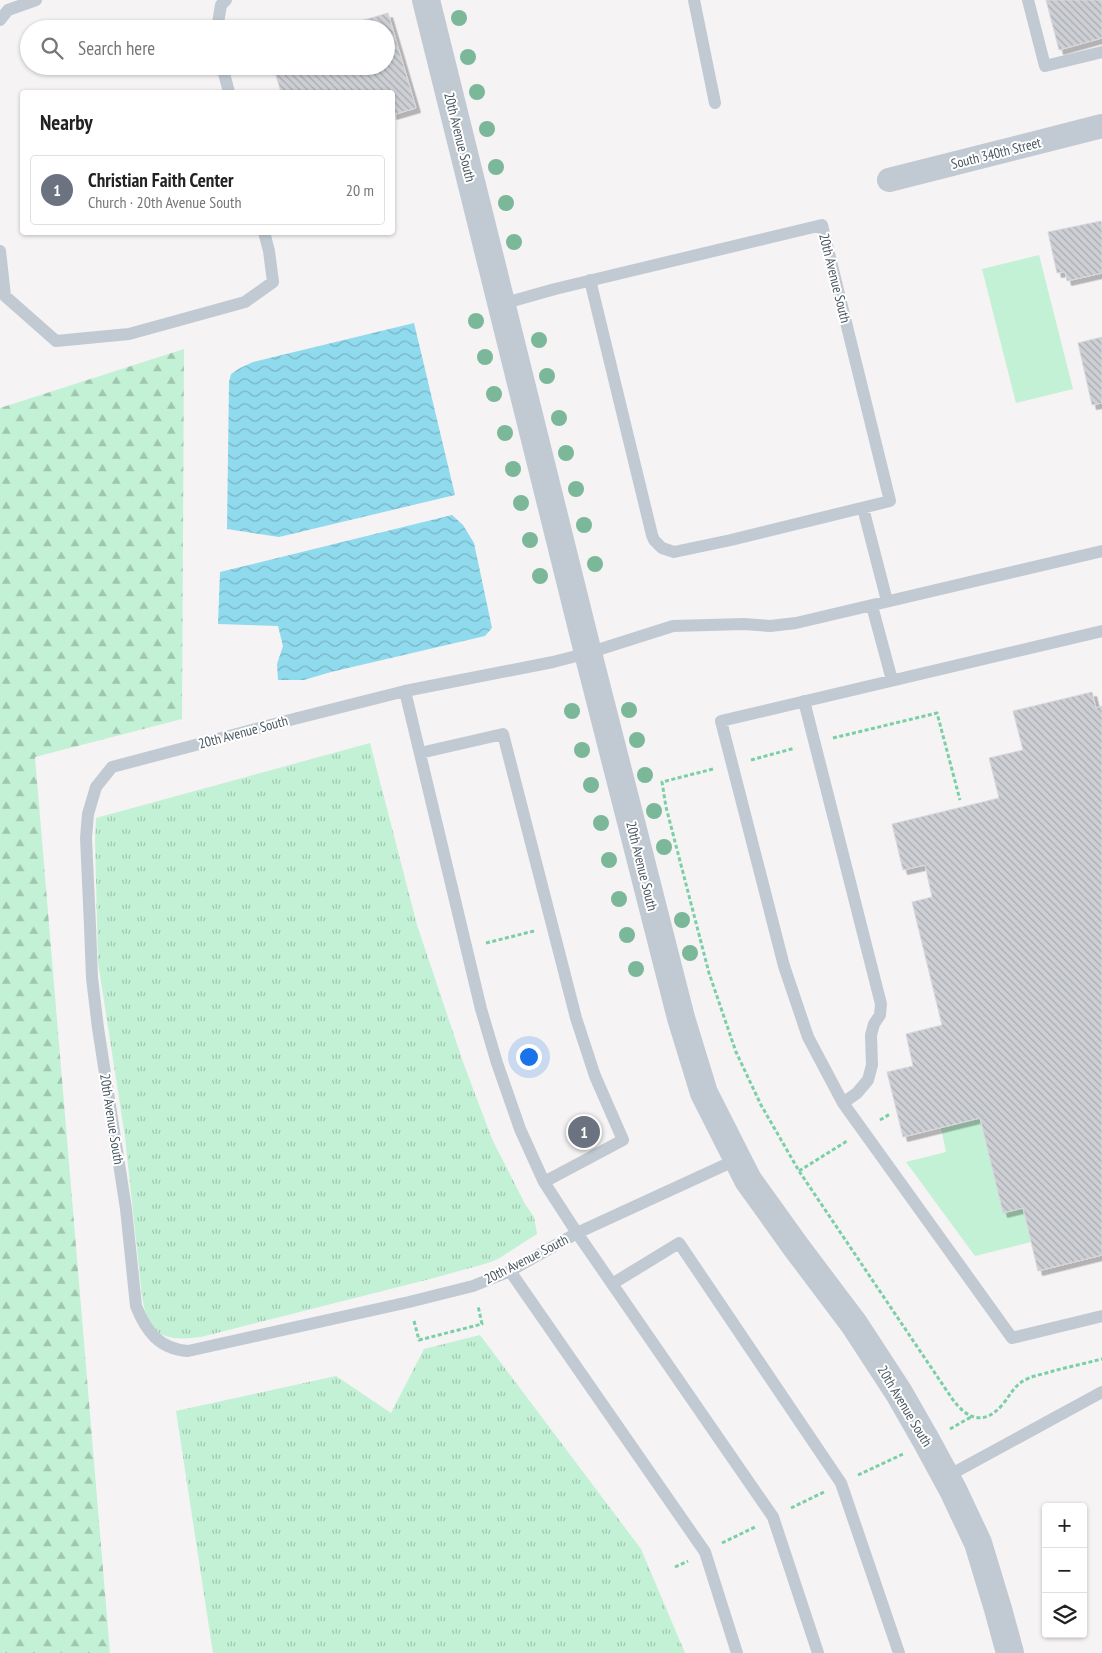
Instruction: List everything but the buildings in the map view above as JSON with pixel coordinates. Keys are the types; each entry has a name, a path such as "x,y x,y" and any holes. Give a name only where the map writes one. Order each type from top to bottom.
{"street":[{"name":"20th Avenue South","path":"426,0 588,653 681,1018 704,1093 748,1180 854,1324 899,1393 946,1477 978,1543 1010,1653"},
{"name":"South 340th Street","path":"889,180 1102,126"}],"lane":[{"path":"0,20 8,10 36,0"},
{"path":"218,20 221,5 226,0"},
{"path":"694,0 715,103"},
{"path":"1028,0 1045,66 1102,52"},
{"path":"224,75 228,90"},
{"name":"20th Avenue South","path":"502,304 546,291 822,224 890,502 863,508"},
{"path":"0,251 5,296 56,341 129,334 245,302 273,282 265,235"},
{"path":"590,280 654,540 662,548 674,552 863,508 887,601"},
{"name":"20th Avenue South","path":"738,1159 577,1233 510,1271 473,1286 188,1351 176,1350 164,1344 150,1334 136,1306 126,1210 98,1028 92,978 86,838 88,814 96,787 112,767 405,691 553,662 673,626 744,624 770,626 796,623 1102,551"},
{"path":"872,606 892,680"},
{"path":"1102,631 721,721 784,966 808,1037 842,1103 1012,1338 1102,1316"},
{"path":"405,691 481,1009 520,1129 544,1182 577,1233 773,1517 818,1653"},
{"path":"804,701 881,1004 880,1015 874,1024 871,1035 872,1065 868,1080 857,1093 842,1103"},
{"path":"420,753 503,734 576,1018 595,1076 623,1140 544,1182"},
{"path":"612,1284 679,1243 841,1483 899,1653"},
{"path":"510,1271 705,1552 737,1653"},
{"path":"946,1477 1102,1392"}],"path":[{"path":"662,782 666,807 709,973 736,1052 761,1105 799,1172 961,1411 971,1417 985,1417 995,1412 1015,1387 1029,1378 1102,1359"},
{"path":"466,948 553,926"}],"green space":[{"path":"1039,255 1073,389 1016,403 982,269"},
{"path":"184,349 182,719 35,757 110,1653 0,1653 0,408"},
{"path":"370,743 417,925 463,1062 492,1139 525,1204 534,1217 537,1234 498,1259 488,1263 201,1337 167,1337 153,1327 148,1320 142,1296 125,1137 98,962 96,818"},
{"path":"980,1118 1003,1213 1023,1208 1031,1242 975,1256 906,1162 946,1152 941,1128"},
{"path":"480,1335 641,1549 685,1653 213,1653 176,1411 336,1376 391,1413 424,1349"}],"water":[{"path":"414,323 455,495 279,537 227,529 229,382 231,374 253,362"},
{"path":"452,515 463,525 474,543 492,628 485,636 304,680 278,680 277,664 283,646 278,626 218,624 220,572"}],"place":[{"name":"Christian Faith Center","path":"584,1132"}]}
